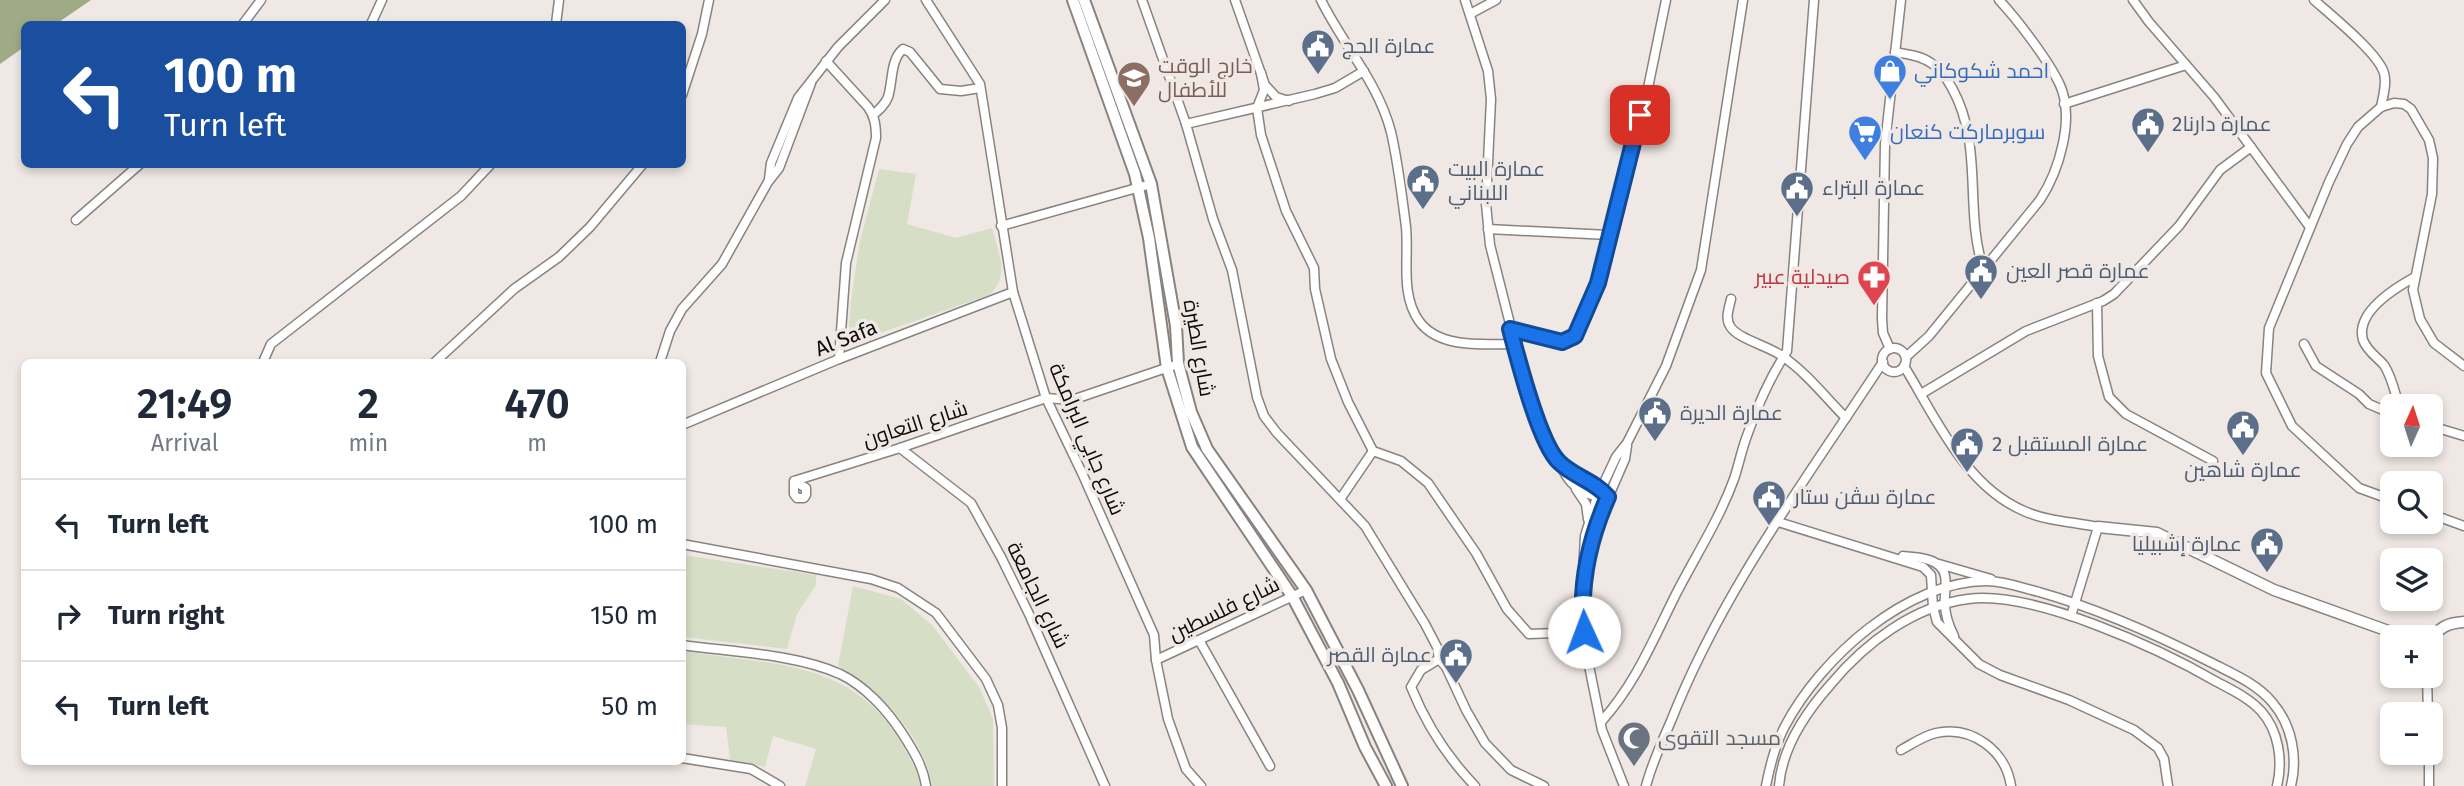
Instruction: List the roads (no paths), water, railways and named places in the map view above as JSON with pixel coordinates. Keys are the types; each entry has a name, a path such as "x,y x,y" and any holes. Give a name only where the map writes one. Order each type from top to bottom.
{"main road":[{"name":"شارع الطيرة","path":"1073,0 1135,174 1192,447 1292,596 1333,672 1385,786"},
{"name":"شارع الطيرة","path":"1084,0 1151,184 1176,326 1173,365 1191,412 1206,449 1306,590 1358,690 1402,786"}],"street":[{"path":"245,21 261,0"},
{"path":"372,21 382,0"},
{"path":"556,21 559,0"},
{"path":"686,83 702,34 709,0"},
{"path":"661,359 670,331 682,309 722,264 768,182 779,168 811,83 826,61 885,0"},
{"name":"شارع جابي البرامكة","path":"926,0 971,68 980,88 1013,292 1046,398 1154,635 1156,660 1168,719 1186,769 1201,786"},
{"path":"1142,0 1186,124 1213,219 1233,270 1257,397 1264,416 1277,433 1341,498 1381,549 1425,624 1439,659 1446,667 1485,743 1511,770 1544,786"},
{"path":"1235,0 1270,92 1276,97 1291,101"},
{"path":"1321,0 1364,71 1382,105 1391,132 1406,230 1407,285 1418,320 1439,337 1455,341 1514,344"},
{"path":"1465,0 1488,71 1491,99 1486,204 1490,244 1527,391 1553,455 1560,463 1601,489 1608,497"},
{"path":"1470,14 1496,0"},
{"path":"1510,329 1562,342 1575,336 1598,283 1648,88 1666,0"},
{"path":"1588,521 1611,468 1627,443 1666,366 1701,270 1743,0"},
{"path":"1601,722 1619,702 1639,670 1677,592 1716,523 1748,433 1777,364 1784,357 1789,343 1814,0"},
{"path":"1890,349 1883,332 1882,319 1884,171 1901,0"},
{"path":"1883,362 1886,368 1892,371 1900,370 2040,200 2051,183 2063,148 2064,104 2060,86 2012,13 1999,0"},
{"path":"2133,0 2214,97 2309,226"},
{"path":"2314,0 2376,58 2384,73 2385,86 2381,107"},
{"path":"873,115 888,96 897,58 903,49 910,52 940,89 961,92 980,88"},
{"path":"1895,52 1930,62 1938,68 1959,101 1967,122 1971,147 1976,246 1983,268"},
{"path":"826,61 873,115 876,138 846,263 839,359"},
{"path":"2064,104 2186,65"},
{"path":"1186,124 1291,101 1335,88 1364,71"},
{"path":"1261,73 1264,90 1257,108 1261,135 1286,211 1314,268 1315,289 1331,359 1348,402 1373,451 1401,461 1428,483 1476,553 1507,609 1529,634 1584,632"},
{"path":"2380,496 2359,488 2292,426 2266,373 2269,328 2309,226 2347,144 2358,127 2381,107 2394,103 2404,104 2411,109 2429,140 2433,158 2432,194 2413,290 2420,319 2434,343 2464,366"},
{"path":"1921,394 2026,331 2114,294 2179,226 2220,170 2251,147"},
{"path":"76,220 135,168"},
{"path":"264,359 271,344 461,197 487,168"},
{"path":"438,359 514,289 559,257 590,227 640,168"},
{"path":"1001,226 1151,184"},
{"path":"1489,229 1609,235"},
{"path":"2395,394 2388,373 2369,351 2363,341 2362,332 2365,320 2375,307 2415,277"},
{"name":"Al Safa","path":"686,422 839,359 1013,292"},
{"path":"1731,299 1728,317 1731,329 1784,357 1846,418"},
{"path":"2096,303 2098,356 2109,397 2126,414 2213,461"},
{"path":"2304,344 2316,366 2359,394 2369,404 2380,409"},
{"path":"1646,786 1685,687 1775,522 1883,362 1884,354 1890,349 1898,349 1921,394 1959,457 1973,474 2008,502 2031,514 2098,527 2157,533 2274,590 2380,628"},
{"name":"شارع التعاون","path":"794,481 900,449 1046,398 1072,400 1173,365"},
{"path":"2443,430 2464,436"},
{"path":"1585,568 1608,497 1625,459 1627,443"},
{"name":"شارع الجامعة","path":"900,449 971,503 1029,614 1105,786"},
{"path":"1341,498 1373,451"},
{"path":"1560,463 1569,482 1586,504 1588,521 1581,609 1584,632 1601,722 1624,786"},
{"path":"1581,478 1600,477 1611,468"},
{"path":"1569,482 1597,498 1608,497"},
{"path":"2443,518 2464,526"},
{"path":"1775,522 1928,570 1934,592 1933,607 1937,622 1979,664 2000,675 2069,700 2147,738 2158,748 2164,759 2168,786"},
{"path":"2071,616 2098,527"},
{"path":"686,545 871,579 898,588 936,613 986,679 998,705 1002,728 1002,786"},
{"path":"1886,555 1918,558 2075,603 2167,640 2245,681 2273,702 2289,730 2294,763 2291,786"},
{"path":"1938,564 1945,574 1945,604 1955,639"},
{"path":"1766,786 1774,750 1784,727 1814,682 1834,659 1867,630 1892,612 1934,592 1987,581 2007,583"},
{"name":"شارع فلسطين","path":"1156,660 1306,590"},
{"path":"1779,786 1780,771 1800,726 1810,708 1842,669 1916,614 1945,604 1986,597 2071,616 2147,646 2247,699 2262,711 2275,736 2280,761 2277,786"},
{"path":"2443,627 2464,622"},
{"path":"1199,640 1270,766"},
{"path":"686,646 794,662 829,670 853,682 884,708 897,726 921,766 926,786"},
{"path":"1439,659 1421,670 1411,687 1426,720 1456,766 1475,786"},
{"path":"1901,750 1935,734 1962,732 1989,746 2003,759 2010,774 2011,786"},
{"path":"686,759 751,769 780,786"},
{"path":"2428,786 2429,765"}],"place":[{"name":"عمارة الحج","path":"1318,76"},
{"name":"احمد شكوكاني","path":"1890,101"},
{"name":"خارج الوقت للأطفال","path":"1134,108"},
{"name":"عمارة دارنا2","path":"2148,154"},
{"name":"سوبرماركت كنعان","path":"1865,162"},
{"name":"عمارة البيت اللبناني","path":"1423,211"},
{"name":"عمارة البتراء","path":"1797,218"},
{"name":"عمارة قصر العين","path":"1981,301"},
{"name":"صيدلية عبير","path":"1874,307"},
{"name":"عمارة الديرة","path":"1655,443"},
{"name":"عمارة شاهين","path":"2243,457"},
{"name":"عمارة المستقبل 2","path":"1967,474"},
{"name":"عمارة سڤن ستار","path":"1769,527"},
{"name":"عمارة إشبيليا","path":"2267,574"},
{"name":"عمارة القصر","path":"1456,685"},
{"name":"مسجد التقوى","path":"1634,768"}]}
